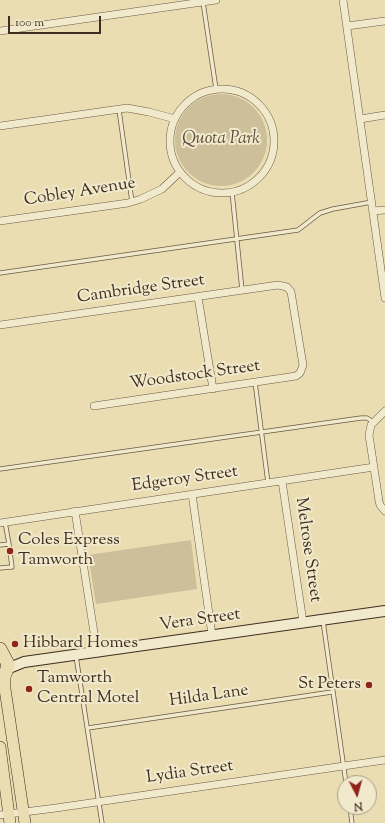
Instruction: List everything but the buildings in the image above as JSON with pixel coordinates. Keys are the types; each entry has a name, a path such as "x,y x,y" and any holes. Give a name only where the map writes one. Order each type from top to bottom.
{"main road":[{"path":"3,663 5,689 25,823"},
{"path":"0,747 6,817"}],"street":[{"path":"0,31 216,0"},
{"path":"343,0 385,298"},
{"path":"347,26 385,21"},
{"path":"216,90 234,90 250,97 264,109 272,125 273,131 274,142 271,160 262,175 248,186 232,192 217,193 203,189 190,182 180,172 173,160 170,146 171,132 175,119 185,105 199,94 216,90"},
{"path":"0,126 126,108 175,119"},
{"path":"360,119 385,115"},
{"name":"Cobley Avenue","path":"0,221 132,202 156,193 180,172"},
{"path":"373,211 385,210"},
{"name":"Cambridge Street","path":"0,325 278,285 287,287 293,297 303,364 300,373"},
{"path":"198,297 212,388"},
{"name":"Woodstock Street","path":"94,406 292,377 300,373"},
{"path":"385,411 373,422 369,434 379,501 385,511"},
{"name":"Edgeroy Street","path":"3,522 374,468"},
{"name":"Melrose Street","path":"282,481 303,622"},
{"path":"192,494 212,635"},
{"path":"75,512 97,652"},
{"name":"Vera Street","path":"3,663 20,664 385,611"},
{"name":"Lydia Street","path":"6,817 23,812 385,760"}],"lane":[{"path":"203,2 216,90"},
{"path":"118,110 132,202"},
{"path":"232,192 242,290"},
{"path":"0,273 298,230 320,214 332,209 372,202"},
{"path":"255,382 268,483"},
{"path":"0,469 361,418 368,418 373,422"},
{"path":"0,568 12,566 9,544 3,522"},
{"path":"0,545 9,544"},
{"path":"323,620 332,692 345,775"},
{"path":"76,655 102,823"},
{"name":"Hilda Lane","path":"88,728 332,692"}],"green space":[{"name":"Quota Park","path":"221,94 239,97 254,107 264,122 267,140 264,158 254,173 239,183 221,186 203,183 188,173 178,158 175,140 178,122 188,107 203,97"},
{"path":"191,540 197,589 96,604 88,555"}],"place":[{"name":"Coles Express Tamworth","path":"10,551"},
{"name":"Hibbard Homes","path":"15,644"},
{"name":"St Peters","path":"369,685"},
{"name":"Tamworth Central Motel","path":"29,689"}]}
